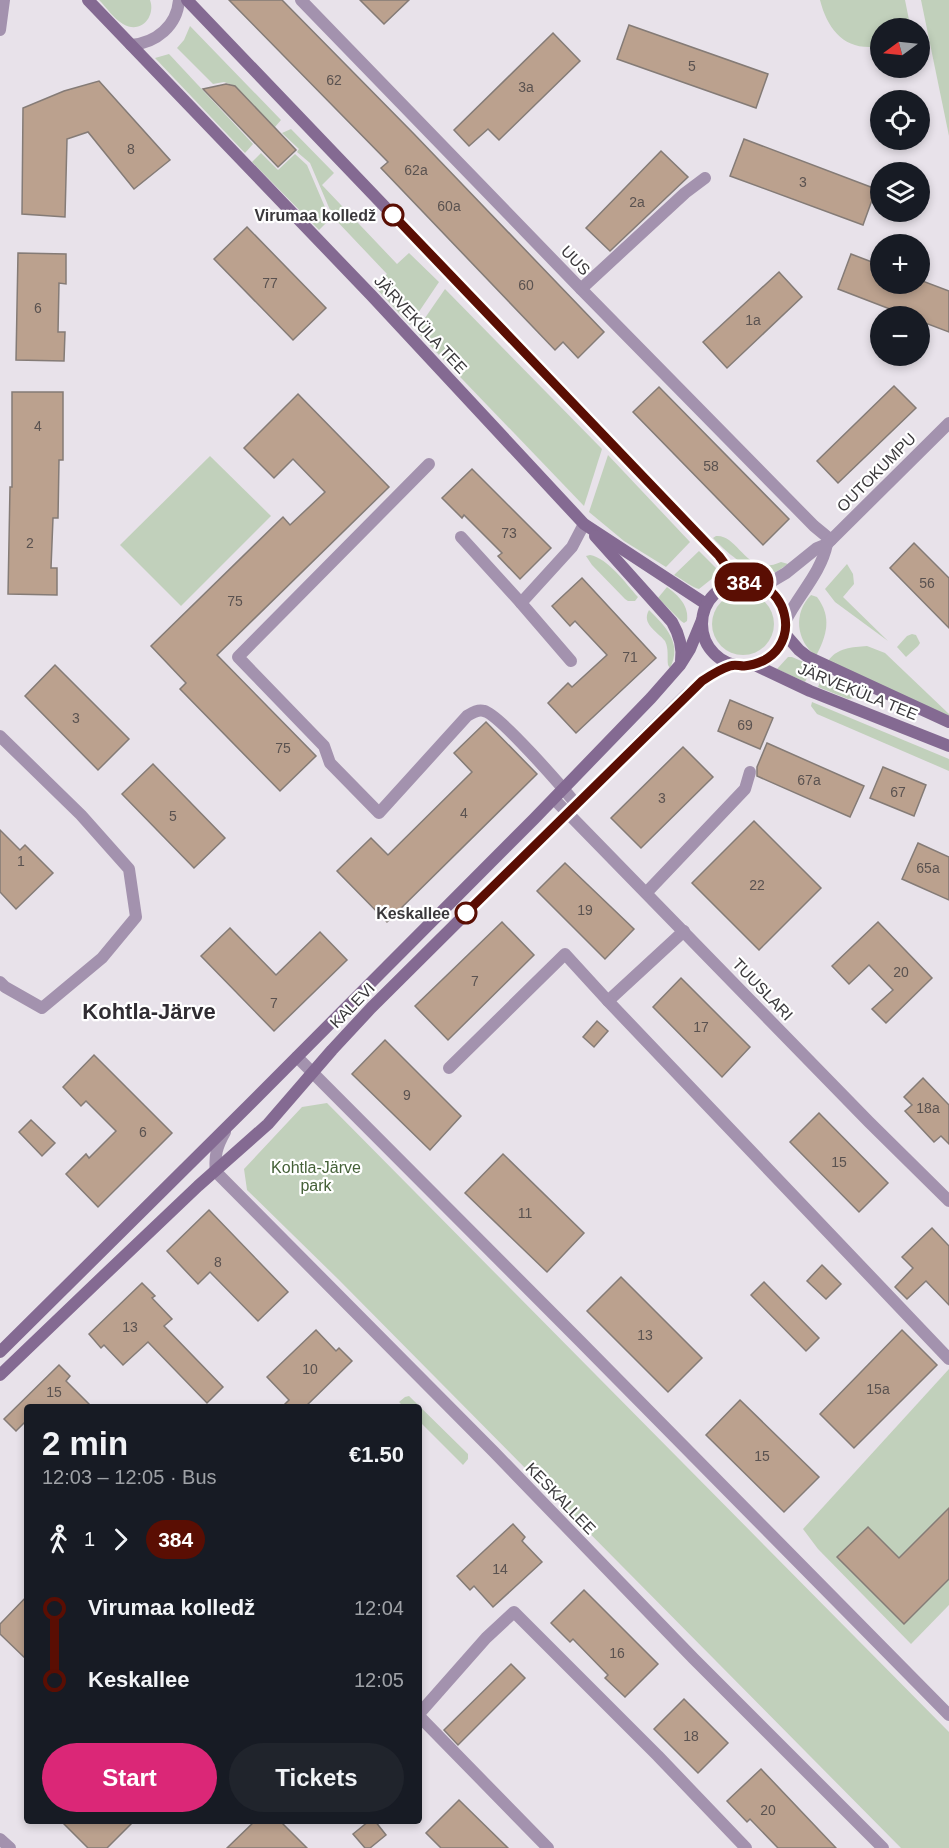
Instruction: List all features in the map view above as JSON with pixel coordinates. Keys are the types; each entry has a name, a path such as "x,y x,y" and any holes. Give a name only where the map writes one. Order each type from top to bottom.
{"main road":[{"path":"187,0 719,556 738,582"},
{"name":"JÄRVEKÜLA TEE","path":"89,1 365,289 584,524 706,604"},
{"path":"584,524 672,622 679,633 682,646 680,665"},
{"path":"738,582 751,582 764,586 782,605 786,620 785,634 779,648 769,658 755,665 741,666 726,663 714,654 706,643 702,620 706,604 714,593 725,586 738,582"},
{"name":"KALEVI","path":"0,1352 236,1119 554,799 680,665 690,649 702,620"},
{"name":"JÄRVEKÜLA TEE","path":"785,634 808,657 949,722"},
{"name":"KALEVI","path":"0,1376 198,1186 268,1124 371,1008 702,681 733,664"},
{"name":"JÄRVEKÜLA TEE","path":"755,665 810,692 949,746"}],"street":[{"path":"0,30 4,0"},
{"path":"131,45 152,40 164,32 174,20 179,0"},
{"name":"UUS","path":"301,0 829,542"},
{"path":"581,290 685,193 705,178"},
{"name":"OUTOKUMPU","path":"764,586 829,542 949,423"},
{"path":"429,464 238,657 324,746 330,763 379,813 467,716 483,710 492,715 576,804"},
{"path":"521,603 572,547 584,524"},
{"path":"461,537 571,661"},
{"name":"OUTOKUMPU","path":"786,620 794,604 821,565 829,542"},
{"path":"0,736 81,815 129,869 136,917 102,958 42,1008 0,982"},
{"path":"646,892 745,789 750,772"},
{"name":"TUUSLARI","path":"554,799 949,1201"},
{"path":"608,1001 684,931"},
{"path":"449,1068 565,954 949,1359"},
{"path":"297,1057 949,1715"},
{"path":"216,1172 214,1159 217,1145 236,1119"},
{"name":"KESKALLEE","path":"216,1172 693,1658 883,1848"},
{"path":"422,1710 486,1638 514,1612 746,1848"},
{"path":"422,1719 548,1848"},
{"path":"0,1839 9,1848"}],"green space":[{"path":"99,0 150,0 151,12 146,22 130,27 117,19"},
{"path":"820,0 905,0 909,18 870,18 870,47 868,47 857,46 840,37 823,11"},
{"path":"921,0 949,0 949,136 930,44 930,18 925,18"},
{"path":"190,26 281,120 275,127 235,86 224,82 213,84 177,48 184,40"},
{"path":"169,54 253,144 245,153 155,58"},
{"path":"291,129 334,173 322,185 397,264 409,253 439,282 410,325 374,286 387,274 333,217 310,163 297,152 299,149 282,133"},
{"path":"261,153 278,170 295,154 307,165 330,219 319,230 252,162"},
{"path":"445,289 602,449 584,506 416,331"},
{"path":"608,455 690,542 666,567 624,541 589,512"},
{"path":"210,456 271,516 181,606 120,545"},
{"path":"716,536 731,541 751,560 759,564 769,565 781,562 788,564 776,572 749,567 726,551 713,538"},
{"path":"699,551 719,573 699,589 674,575"},
{"path":"586,556 597,557 616,572 638,597 635,601 625,599 592,565"},
{"path":"847,564 853,574 854,584 843,597 888,641 835,602 825,589"},
{"path":"667,587 685,606 687,621 684,623 658,598"},
{"path":"743,593 760,598 765,602 769,607 774,624 769,641 765,646 760,650 743,655 726,650 721,646 717,641 712,624 717,607 721,602 726,598"},
{"path":"811,595 817,597 822,604 826,619 823,641 816,656 804,643 799,627 801,610"},
{"path":"649,610 661,622 673,643 674,651 670,668 665,641 648,623"},
{"path":"912,634 916,635 920,643 906,657 897,647"},
{"path":"867,646 885,653 949,714 949,718 828,661 840,651"},
{"path":"788,657 813,666 805,682 777,669"},
{"path":"824,673 853,688 854,698 848,699 818,687"},
{"path":"812,702 949,759 949,771 817,714 811,706"},
{"name":"Kohtla-Järve park","path":"327,1103 949,1732 949,1848 901,1848 338,1279 247,1190 244,1169 302,1107"},
{"path":"949,1369 949,1605 911,1644 818,1549 803,1529"},
{"path":"409,1396 417,1404 401,1404 399,1402"},
{"path":"422,1409 468,1454 468,1459 463,1465 422,1424"}],"building":[{"path":"229,0 282,0 604,332 578,358 563,342 555,350 381,168 388,162"},
{"path":"360,0 409,0 384,24"},
{"path":"629,25 768,74 756,108 617,59"},
{"path":"553,33 580,61 499,140 488,129 469,146 454,130"},
{"path":"99,81 170,160 134,189 88,132 67,139 65,217 22,214 23,108 64,91"},
{"path":"226,84 235,86 296,150 278,167 203,89"},
{"path":"744,139 870,187 870,206 863,225 730,176"},
{"path":"661,151 688,177 610,251 586,228"},
{"path":"247,227 326,308 293,340 214,259"},
{"path":"18,253 66,254 66,284 59,283 58,332 65,332 64,361 16,360"},
{"path":"851,254 870,261 870,294 930,294 930,284 949,291 949,332 930,325 930,306 882,306 838,289"},
{"path":"779,272 802,297 727,368 703,342"},
{"path":"894,386 916,408 838,483 817,461"},
{"path":"659,387 789,519 763,545 633,412"},
{"path":"12,392 63,392 63,460 59,460 58,518 53,518 51,568 57,568 57,595 8,594 10,487 12,487"},
{"path":"298,394 389,487 217,655 316,756 280,791 180,689 186,683 151,646 283,517 290,525 325,492 293,459 274,478 244,448"},
{"path":"472,469 551,548 520,579 498,556 502,553 464,515 462,518 442,498"},
{"path":"914,543 949,578 949,628 890,568"},
{"path":"582,578 656,658 576,733 548,703 568,683 572,687 607,655 575,621 570,626 552,606"},
{"path":"55,665 129,739 98,770 25,696"},
{"path":"730,700 773,718 760,749 718,731"},
{"path":"486,722 537,774 387,922 337,871 371,838 388,855 472,772 454,753"},
{"path":"767,743 864,786 850,817 757,776 757,767"},
{"path":"683,747 713,777 641,848 611,818"},
{"path":"153,764 225,838 194,868 122,794"},
{"path":"883,767 926,785 914,816 870,798"},
{"path":"754,821 821,888 759,950 692,883"},
{"path":"0,830 20,850 25,845 53,873 16,909 0,892"},
{"path":"918,843 949,857 949,900 902,879"},
{"path":"565,863 634,929 605,959 537,891"},
{"path":"502,922 534,955 448,1040 415,1006"},
{"path":"878,922 932,978 886,1023 872,1009 893,990 869,965 849,984 832,966"},
{"path":"230,928 276,975 320,932 347,960 274,1031 201,956"},
{"path":"681,978 750,1047 722,1077 653,1007"},
{"path":"597,1021 608,1031 594,1047 583,1037"},
{"path":"385,1040 461,1116 430,1150 352,1074"},
{"path":"94,1055 172,1133 98,1207 66,1174 86,1154 89,1158 116,1131 86,1101 81,1106 63,1087"},
{"path":"923,1078 949,1105 949,1144 941,1136 934,1142 905,1111 912,1105 904,1097"},
{"path":"819,1113 888,1183 859,1212 790,1142"},
{"path":"31,1120 55,1143 42,1156 19,1132"},
{"path":"503,1154 584,1233 547,1272 465,1193"},
{"path":"209,1210 288,1292 258,1321 210,1272 198,1284 167,1251"},
{"path":"932,1228 949,1246 949,1305 926,1281 907,1299 895,1287 913,1268 902,1257"},
{"path":"822,1265 841,1284 826,1299 807,1281"},
{"path":"621,1277 702,1358 668,1392 587,1311"},
{"path":"764,1282 819,1338 806,1351 751,1295"},
{"path":"142,1283 155,1296 152,1298 172,1319 164,1326 223,1387 207,1403 148,1342 123,1365 104,1345 101,1348 89,1334"},
{"path":"316,1330 336,1351 339,1348 352,1361 308,1404 285,1404 289,1400 267,1377"},
{"path":"902,1330 937,1365 854,1448 820,1414"},
{"path":"59,1365 70,1376 66,1381 89,1404 24,1404 24,1423 16,1431 4,1419"},
{"path":"740,1400 819,1477 784,1512 706,1435"},
{"path":"949,1508 949,1579 904,1624 837,1557 868,1527 899,1558"},
{"path":"513,1524 525,1537 522,1541 542,1562 493,1607 474,1586 470,1590 457,1576"},
{"path":"584,1590 658,1664 625,1697 605,1678 608,1675 573,1639 570,1642 551,1623"},
{"path":"24,1599 24,1657 0,1634 0,1624"},
{"path":"511,1664 525,1678 458,1745 444,1730"},
{"path":"684,1699 728,1743 698,1773 654,1729"},
{"path":"761,1769 836,1848 778,1848 750,1819 747,1822 727,1801"},
{"path":"459,1800 508,1848 441,1848 426,1833"},
{"path":"64,1824 131,1824 107,1848 88,1848"},
{"path":"252,1824 283,1824 307,1848 227,1848"},
{"path":"365,1824 377,1824 386,1835 370,1848 365,1848 353,1834"}],"bus line":[{"name":"384","path":"393,215 719,556 738,582 751,582 764,586 774,595 782,605 786,620 785,634 779,648 769,658 755,665 733,664 702,681 466,913"}],"place":[{"name":"Virumaa kolledž","path":"393,215"},
{"name":"Keskallee","path":"466,913"}],"district":[{"name":"Kohtla-Järve","path":"149,1011"}]}
